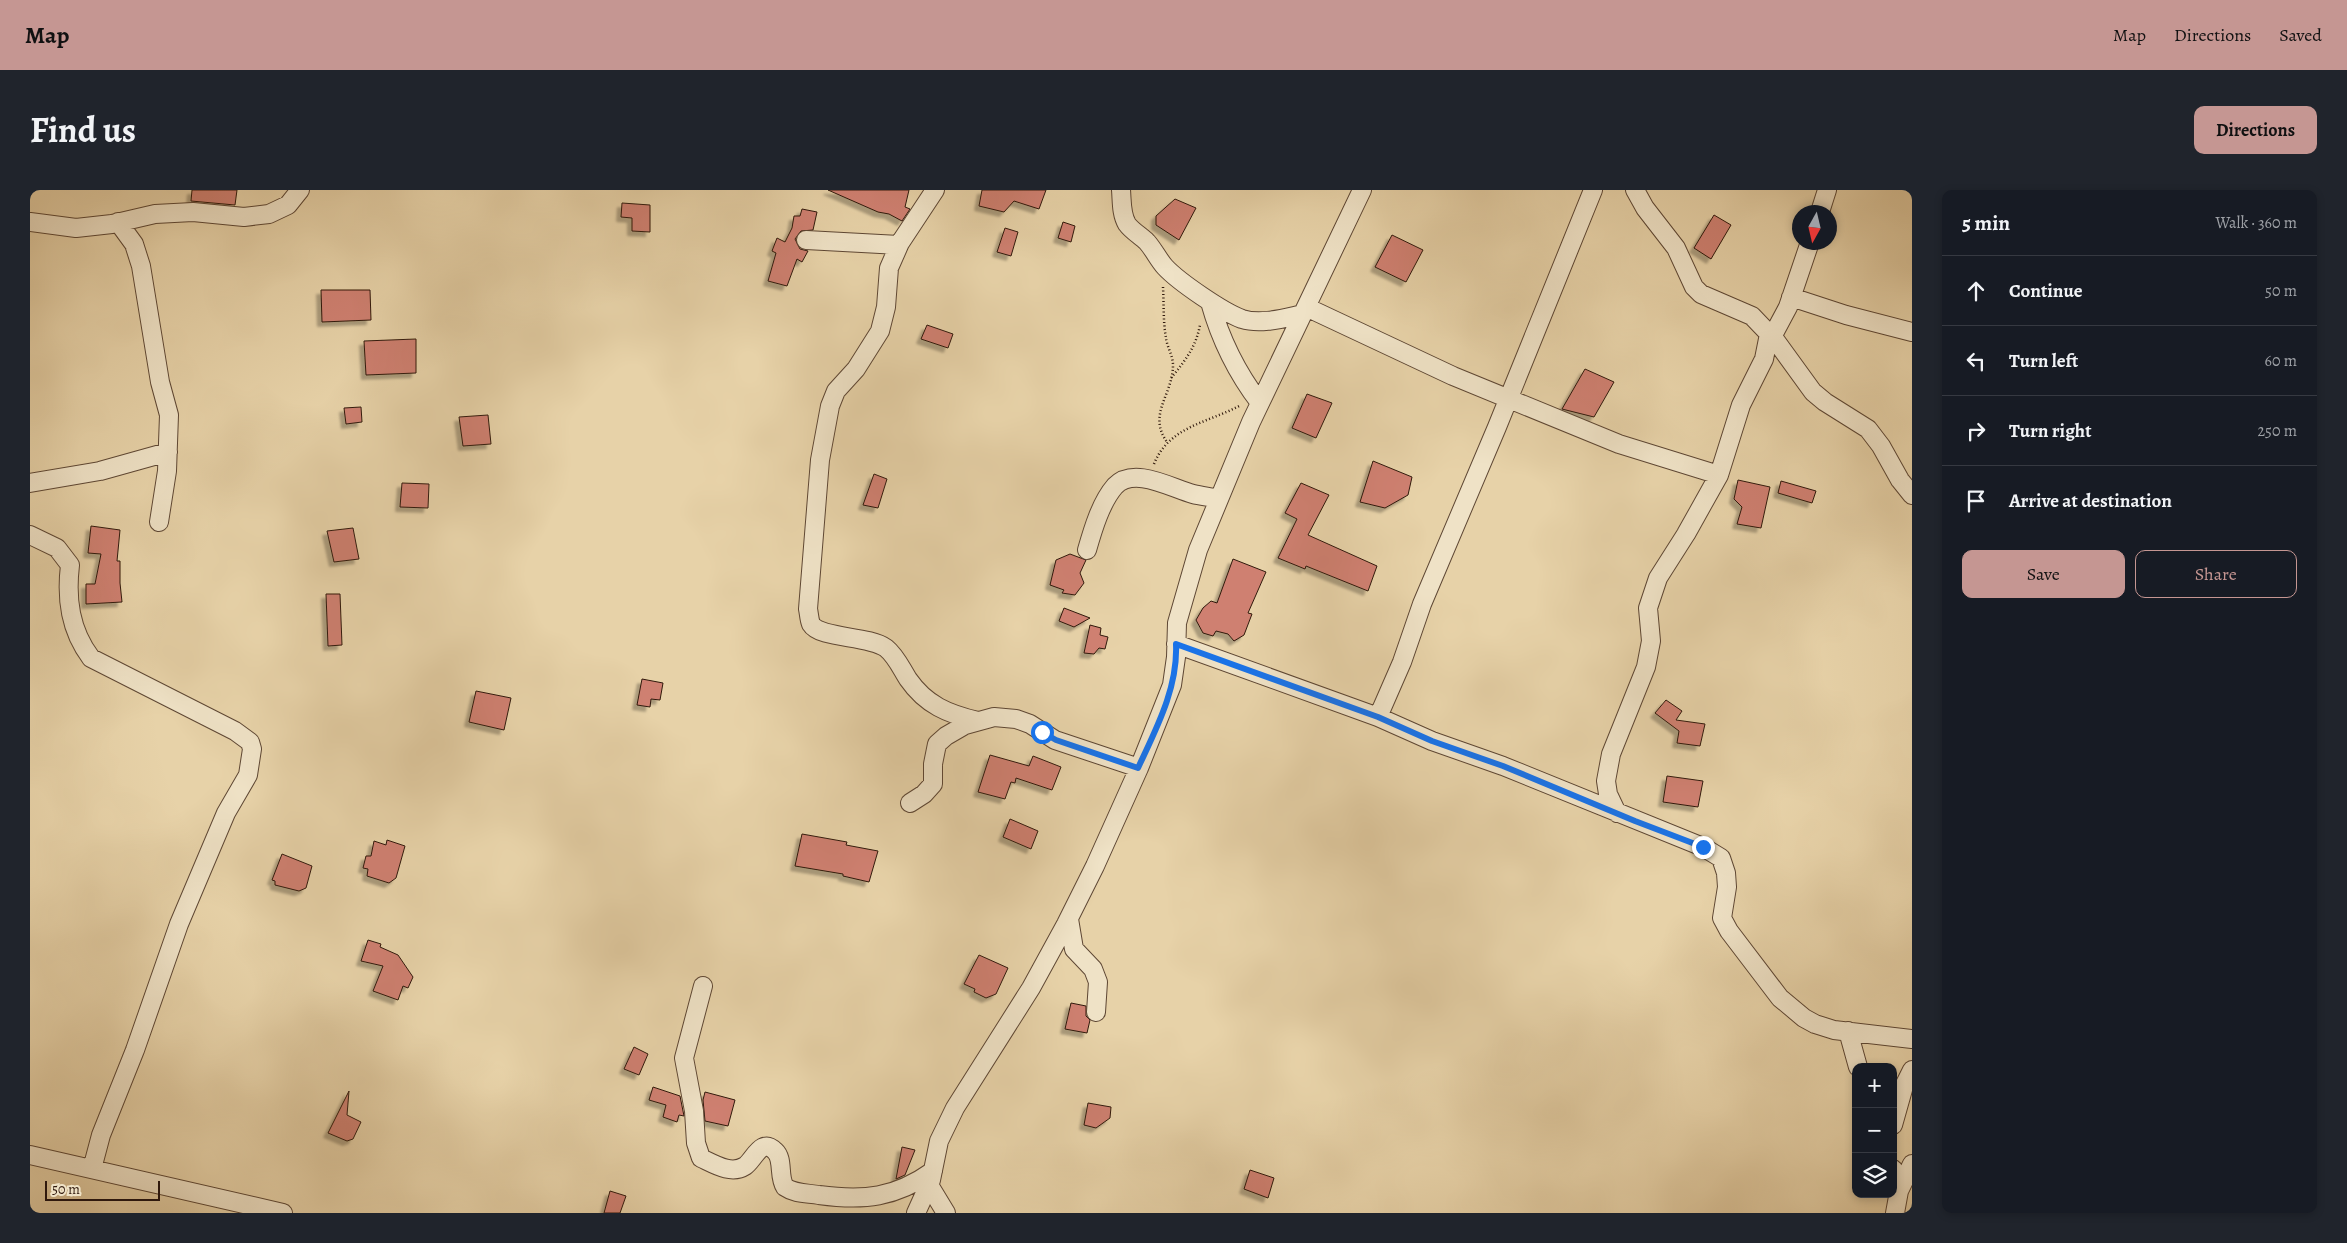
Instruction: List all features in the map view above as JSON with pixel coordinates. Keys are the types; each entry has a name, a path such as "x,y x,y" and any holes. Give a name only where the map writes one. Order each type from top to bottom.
{"street":[{"path":"30,222 76,228 155,214 193,212 244,216 269,214 288,205 300,190"},
{"path":"935,190 899,245 889,268 886,307 880,331 856,369 836,391 830,406 820,460 808,609 810,618 818,631 868,640 885,648 897,660 919,693 932,705 954,716 978,722"},
{"path":"1121,190 1122,211 1127,224 1148,243 1167,269 1210,304 1250,321 1266,321 1304,311 1619,444 1719,475"},
{"path":"916,1213 931,1178 939,1141 955,1108 1031,988 1095,866 1138,768 1172,685 1176,657 1177,623 1198,550 1257,399 1304,311 1362,190"},
{"path":"1378,717 1402,662 1422,604 1594,190"},
{"path":"1635,190 1645,208 1676,248 1694,287 1701,294 1752,316 1771,336 1813,392 1825,402 1868,429 1881,446 1900,480 1912,495"},
{"path":"1822,205 1827,190"},
{"path":"118,222 134,244 141,266 160,382 169,415 168,452 160,522"},
{"path":"806,240 899,245"},
{"path":"1617,813 1608,794 1606,781 1611,754 1646,667 1651,641 1648,608 1658,578 1686,534 1719,475 1741,405 1764,359 1771,336 1791,297 1807,250"},
{"path":"1791,297 1846,315 1912,332"},
{"path":"1210,304 1220,335 1257,399"},
{"path":"30,483 100,471 168,452"},
{"path":"1086,550 1107,499 1116,485 1131,478 1148,480 1196,495 1219,499"},
{"path":"30,535 57,548 70,565 67,592 70,613 85,650 91,658 235,731 250,742 252,748 248,775 226,813 179,924 135,1050 101,1135 92,1169"},
{"path":"1176,644 1378,717 1432,741 1503,766 1703,847 1721,858 1726,873 1727,887 1722,918 1729,931 1780,998 1804,1018 1815,1024 1848,1031 1912,1040"},
{"path":"910,803 924,794 933,784 933,764 937,744 946,736 965,725 994,717 1016,719 1030,724 1056,740 1138,768"},
{"path":"1068,919 1074,949 1093,969 1098,982 1096,1012"},
{"path":"704,986 684,1058 694,1111 696,1143 701,1158 718,1167 732,1169 745,1166 762,1147 769,1148 777,1152 781,1179 785,1187 800,1193 839,1197 871,1198 893,1193 931,1178"},
{"path":"1848,1031 1857,1063"},
{"path":"1897,1111 1904,1086 1912,1070"},
{"path":"30,1156 283,1213"},
{"path":"1895,1213 1900,1190 1912,1164"},
{"path":"931,1178 946,1213"},
{"path":"1897,1181 1900,1190"}],"path":[{"path":"1159,259 1165,312 1164,329 1173,364 1171,378 1158,420 1162,435 1167,442"},
{"path":"1171,378 1191,353 1198,337 1202,314 1210,304"},
{"path":"1148,480 1158,452 1172,436 1188,426 1257,399"}],"building":[{"path":"192,190 237,190 235,205 191,201"},
{"path":"828,190 909,190 905,207 910,209 902,221"},
{"path":"982,190 1046,190 1039,209 1014,201 1004,212 979,206"},
{"path":"1175,199 1196,208 1179,240 1156,225 1156,216"},
{"path":"622,203 650,205 650,232 632,231 632,218 621,217"},
{"path":"802,209 817,212 813,230 801,231 795,239 800,249 808,251 802,262 797,259 787,286 768,281 776,253 772,251 777,238 785,242 792,228 794,216 800,216"},
{"path":"1714,215 1731,225 1711,259 1694,248"},
{"path":"1063,222 1075,226 1071,242 1058,238"},
{"path":"1005,228 1018,232 1011,256 997,252"},
{"path":"1392,235 1423,250 1406,282 1375,267"},
{"path":"321,290 370,290 371,320 322,322"},
{"path":"927,325 953,334 948,348 921,339"},
{"path":"416,339 416,373 366,375 364,341"},
{"path":"1585,369 1614,382 1594,417 1562,409"},
{"path":"1307,394 1332,403 1316,438 1292,428"},
{"path":"361,407 362,422 346,424 344,408"},
{"path":"488,415 491,444 463,446 459,417"},
{"path":"1373,461 1412,477 1408,495 1385,508 1360,502"},
{"path":"874,474 887,479 878,508 863,505"},
{"path":"1738,480 1770,487 1761,528 1737,524 1742,507 1734,499"},
{"path":"1781,481 1816,491 1812,503 1778,493"},
{"path":"402,483 429,484 428,508 400,507"},
{"path":"1301,483 1329,495 1308,535 1377,566 1368,591 1306,566 1305,569 1278,558 1297,519 1285,513"},
{"path":"91,526 120,530 117,561 120,561 122,602 86,604 86,584 95,584 101,554 88,553"},
{"path":"353,528 359,559 334,562 327,531"},
{"path":"1070,554 1086,560 1080,573 1084,583 1075,595 1062,593 1064,590 1050,585 1056,560"},
{"path":"1233,559 1266,572 1248,613 1252,614 1244,635 1234,641 1228,634 1216,631 1213,636 1203,633 1196,620 1203,608 1211,601 1217,603"},
{"path":"326,594 340,594 342,645 328,646"},
{"path":"1064,608 1090,618 1074,627 1059,621"},
{"path":"1090,625 1101,628 1100,635 1108,637 1105,649 1099,648 1094,654 1084,653"},
{"path":"642,679 663,683 660,700 651,699 650,707 637,705"},
{"path":"476,691 511,698 504,730 469,722"},
{"path":"1666,700 1682,711 1676,720 1705,724 1700,746 1677,743 1679,731 1655,713"},
{"path":"990,755 1029,766 1033,756 1061,767 1052,790 1016,778 1015,783 1011,782 1005,799 978,792"},
{"path":"1667,776 1703,781 1698,807 1663,802"},
{"path":"1010,819 1038,831 1031,849 1003,837"},
{"path":"802,834 847,842 846,845 878,851 869,882 843,876 843,874 795,866"},
{"path":"387,840 405,846 396,878 389,883 367,876 368,869 363,868 366,856 371,856 374,841 386,845"},
{"path":"282,854 312,866 306,888 299,891 275,885 275,881 272,880"},
{"path":"368,940 381,944 380,947 398,955 413,977 408,988 403,986 398,1000 373,991 383,966 361,961"},
{"path":"979,955 1008,968 996,994 986,998 974,992 975,989 964,984"},
{"path":"1071,1003 1086,1006 1086,1016 1090,1020 1087,1033 1065,1029"},
{"path":"634,1047 648,1054 639,1075 624,1069"},
{"path":"653,1087 680,1096 684,1116 679,1115 677,1122 663,1117 666,1105 649,1100"},
{"path":"349,1091 347,1115 361,1122 353,1139 347,1141 328,1133"},
{"path":"705,1092 735,1100 728,1126 705,1121 703,1100"},
{"path":"1088,1103 1111,1107 1110,1118 1096,1128 1084,1125"},
{"path":"902,1147 915,1150 905,1175 896,1179"},
{"path":"1250,1170 1274,1178 1268,1198 1244,1189"},
{"path":"610,1191 626,1196 620,1213 604,1213"}],"route":[{"path":"1042,732 1056,740 1138,768 1162,714 1172,685 1176,644 1258,672 1378,717 1432,741 1503,766 1703,847"}]}
